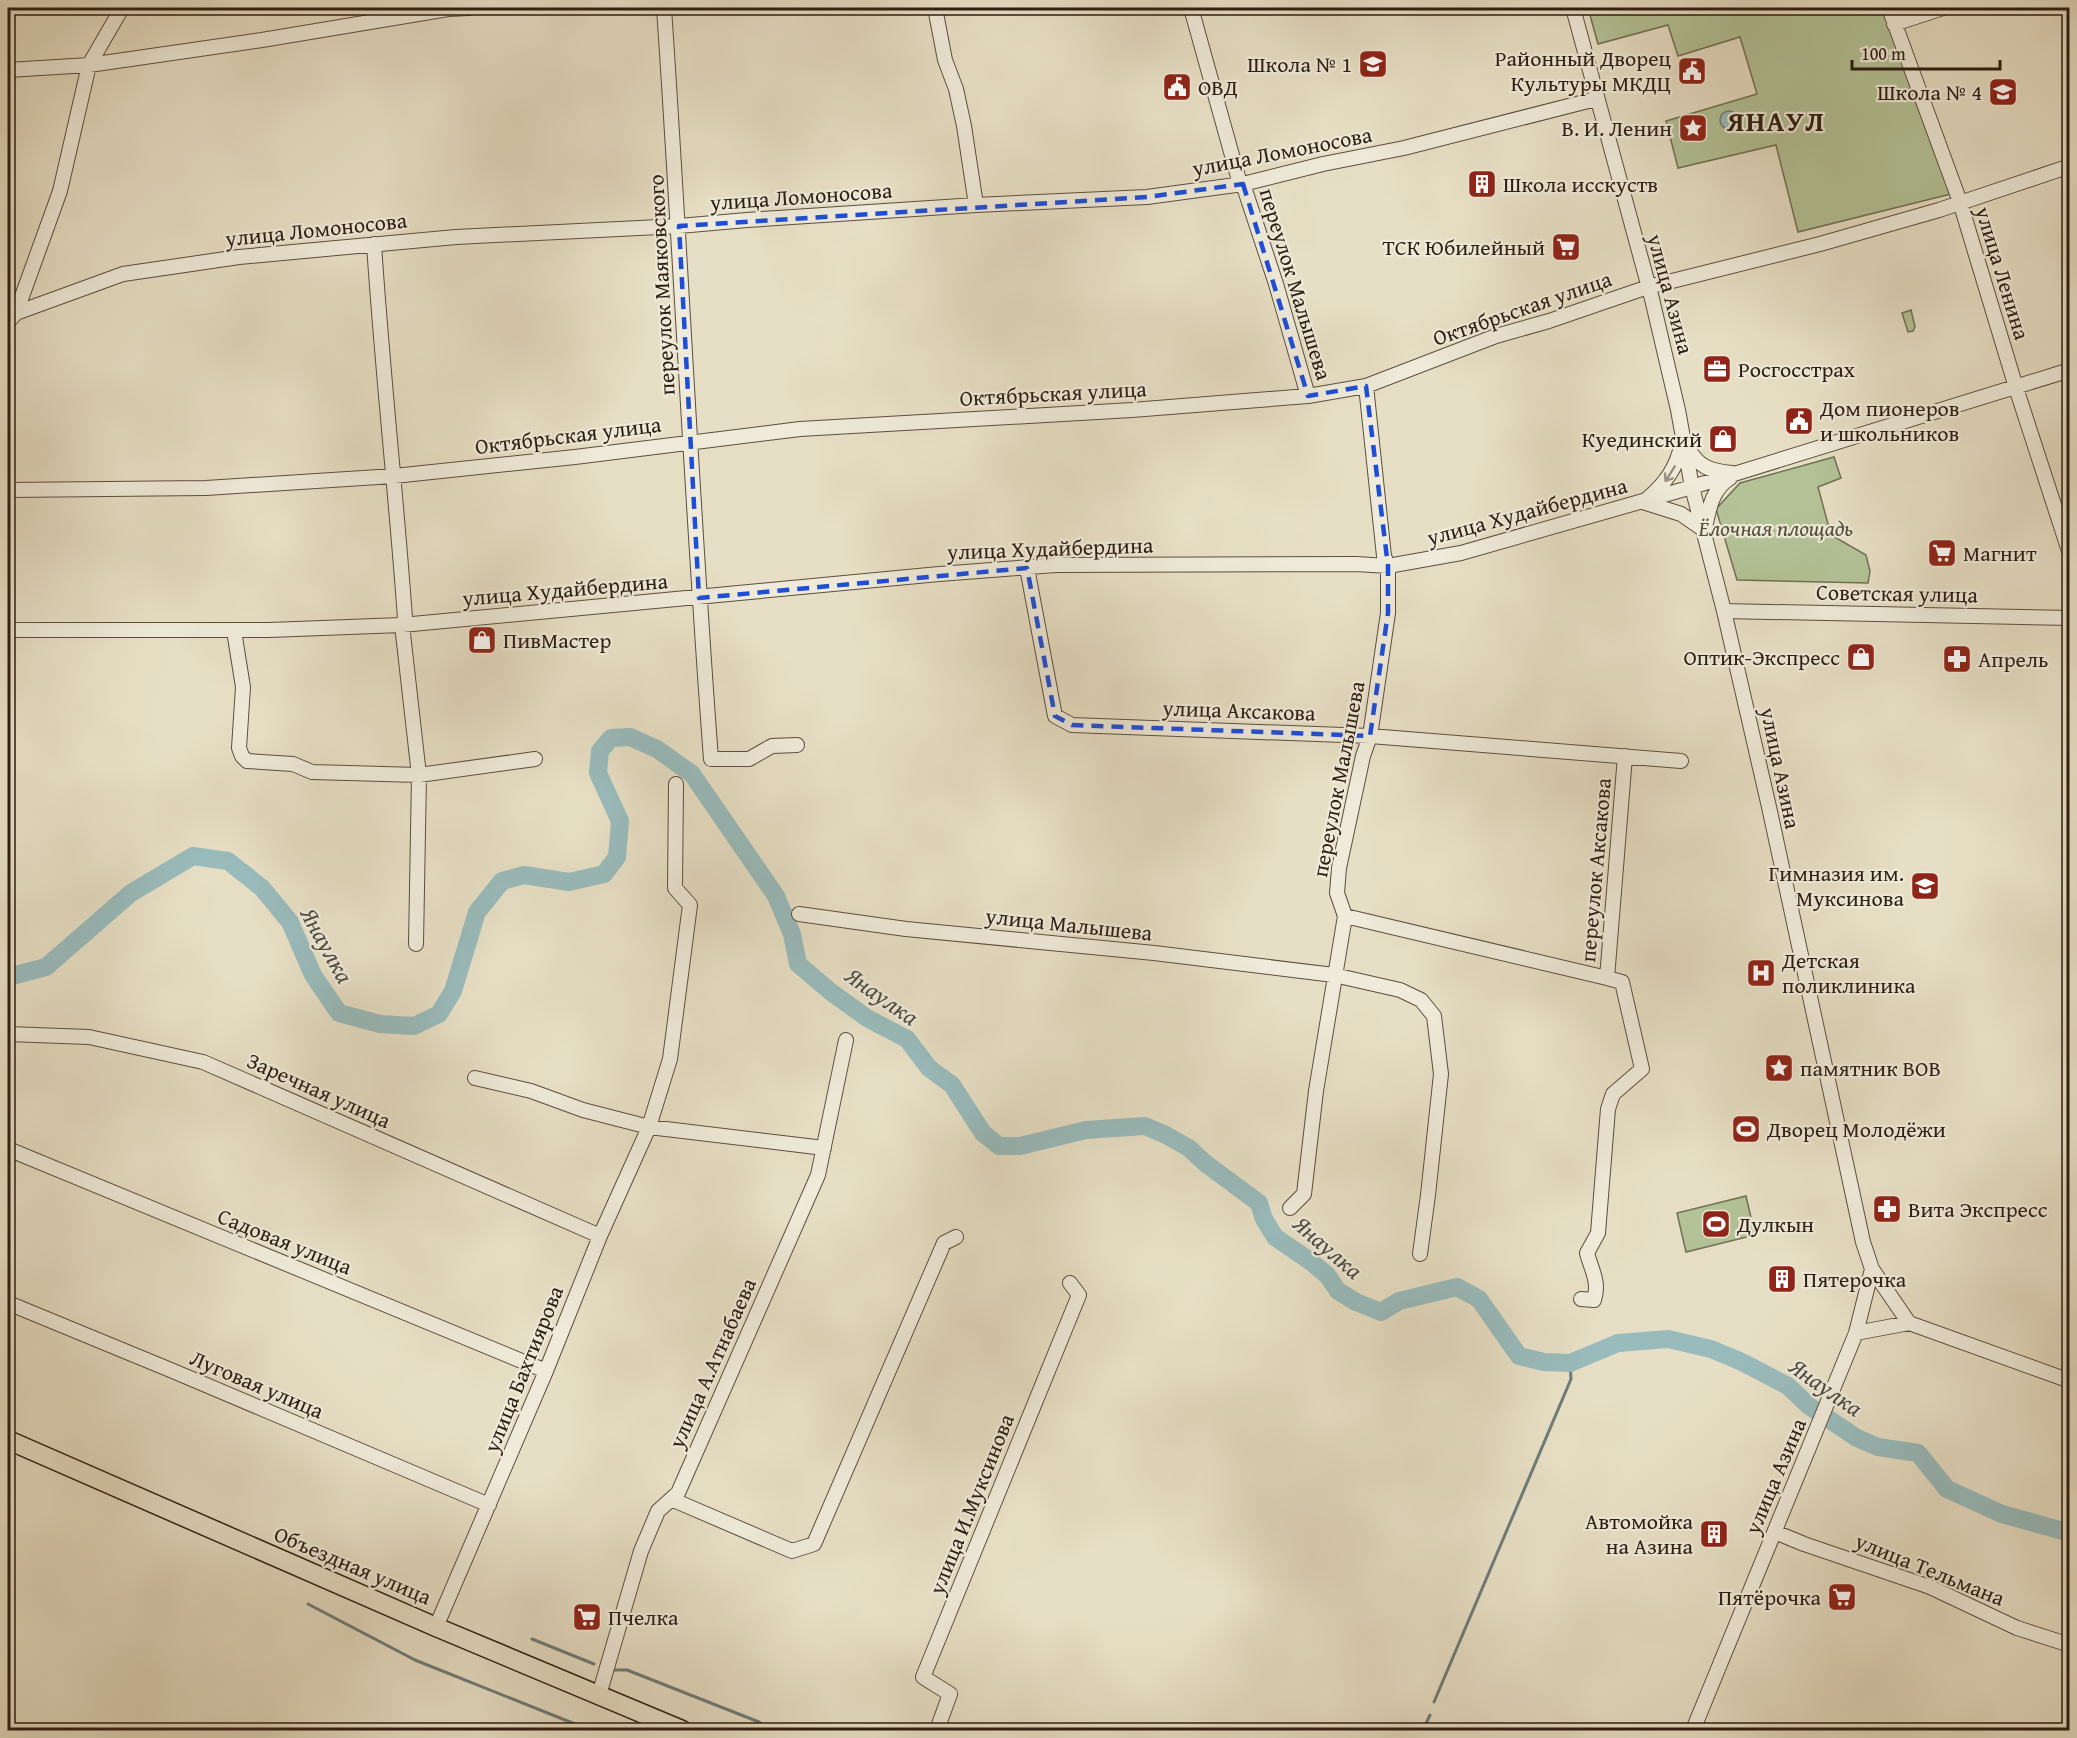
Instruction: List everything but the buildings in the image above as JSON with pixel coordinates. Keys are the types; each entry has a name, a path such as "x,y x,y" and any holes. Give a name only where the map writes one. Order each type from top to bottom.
{"main road":[{"name":"Объездная улица","path":"8,1440 436,1627 682,1731"}],"street":[{"path":"10,316 60,191 89,65 120,8"},
{"path":"8,70 89,65 262,40 448,9 469,8"},
{"name":"переулок Маяковского","path":"664,8 679,226 699,598 711,759 749,759 772,746 797,745"},
{"path":"935,8 945,60 956,89 964,126 976,206"},
{"name":"переулок Малышева","path":"1191,8 1242,184 1276,284 1308,396"},
{"name":"улица Азина","path":"1573,8 1648,287 1678,410 1692,488 1724,611 1769,807 1860,1230 1872,1269 1856,1334 1693,1731"},
{"name":"улица Ленина","path":"1889,8 1960,201 2016,387 2070,554"},
{"path":"1894,24 1942,8"},
{"name":"улица Ломоносова","path":"10,316 123,274 239,256 562,231 1147,197 1242,184 1323,164 1404,148 1596,99"},
{"name":"Октябрьская улица","path":"8,490 206,488 394,476 575,457 800,429 1132,410 1308,396 1366,386 1496,336 1549,321 1648,287 1820,244 1939,210 1960,201 2070,166"},
{"path":"374,244 381,354 394,476 405,618 402,625 419,775 416,944"},
{"name":"улица Худайбердина","path":"8,630 234,631 402,625 927,575 1056,565 1356,564 1388,566 1461,553 1692,488 2070,370"},
{"name":"переулок Малышева","path":"1290,1208 1304,1194 1316,1091 1345,916 1337,893 1339,868 1362,756 1370,736 1388,613 1388,566 1384,556 1366,386"},
{"path":"1683,438 1696,462 1720,472 1737,473"},
{"path":"1643,502 1671,473 1676,464 1683,438"},
{"path":"1643,502 1681,514 1704,530 1710,504 1716,492 1723,482 1737,473"},
{"name":"улица Аксакова","path":"1027,568 1055,716 1072,725 1370,736 1681,761"},
{"name":"Советская улица","path":"1724,611 2070,618"},
{"path":"234,631 243,687 239,748 247,761 293,764 312,772 419,775 535,759"},
{"name":"переулок Аксакова","path":"1581,1299 1594,1300 1596,1293 1594,1272 1587,1252 1598,1233 1608,1109 1613,1094 1642,1069 1622,982 1607,978 1626,756"},
{"name":"улица Бахтиярова","path":"436,1627 546,1371 600,1236 649,1127 670,1059 690,905 675,888 676,784"},
{"name":"улица Малышева","path":"799,914 906,929 1154,953 1334,975 1400,990 1421,1000 1434,1016 1441,1074 1420,1254"},
{"path":"1345,916 1607,978"},
{"name":"Заречная улица","path":"8,1034 89,1037 203,1062 600,1236"},
{"name":"улица А.Атнабаева","path":"599,1695 641,1551 658,1510 678,1493 819,1176 846,1040"},
{"path":"475,1078 531,1091 583,1110 649,1127 824,1148"},
{"name":"Садовая улица","path":"8,1149 546,1371"},
{"path":"671,1499 792,1551 813,1544 944,1243 956,1237"},
{"path":"1872,1269 1909,1323"},
{"name":"улица И.Муксинова","path":"937,1731 950,1694 923,1677 1079,1295 1070,1283"},
{"name":"Луговая улица","path":"8,1303 489,1505"},
{"path":"1856,1334 1909,1323 2070,1381"},
{"name":"улица Тельмана","path":"1775,1532 1930,1587 2018,1628 2070,1645"}],"highlighted area":[{"path":"1243,184 1308,396 1366,386 1388,566 1388,613 1370,736 1072,725 1055,716 1027,568 699,598 679,226 1147,197"}],"green space":[{"path":"1588,8 1882,8 1951,194 1798,232 1776,145 1678,168 1666,121 1757,94 1740,37 1678,56 1668,25 1598,44"},
{"path":"1911,310 1915,327 1913,331 1908,332 1902,313"},
{"name":"Ёлочная площадь","path":"1834,457 1841,478 1818,487 1831,535 1866,555 1870,571 1868,583 1737,580 1716,509 1740,483"},
{"name":"Дулкын","path":"1746,1196 1755,1235 1686,1252 1677,1213"}],"water":[{"path":"1729,111 1735,114 1738,120 1735,126 1729,129 1723,126 1720,120 1723,114"}],"waterway":[{"name":"Янаулка","path":"8,977 46,967 131,893 193,856 228,861 262,888 290,922 313,975 339,1013 380,1024 414,1026 439,1014 453,991 477,912 502,881 524,875 569,882 604,874 617,857 620,821 598,773 600,751 611,738 630,737 657,749 692,774 776,896 792,934 798,964 867,1018 907,1039 929,1068 952,1085 983,1133 999,1146 1020,1146 1086,1130 1145,1126 1189,1148 1205,1163 1259,1203 1264,1219 1275,1237 1310,1261 1327,1275 1338,1291 1356,1302 1381,1312 1399,1301 1457,1287 1479,1299 1519,1356 1544,1362 1570,1363 1618,1343 1668,1339 1711,1349 1788,1386 1809,1406 1857,1438 1878,1447 1918,1453 1947,1489 2002,1514 2070,1533"},
{"path":"1434,1702 1571,1379 1570,1363"},
{"path":"308,1604 415,1660 590,1730"},
{"path":"532,1639 594,1664"},
{"path":"612,1670 627,1670 759,1722 770,1730"},
{"path":"1423,1730 1430,1715"}],"place":[{"name":"Школа № 1","path":"1373,64"},
{"name":"Районный Дворец Культуры МКДЦ","path":"1692,71"},
{"name":"ОВД","path":"1177,87"},
{"name":"Школа № 4","path":"2003,92"},
{"name":"В. И. Ленин","path":"1693,128"},
{"name":"Школа исскуств","path":"1482,184"},
{"name":"ТСК Юбилейный","path":"1566,247"},
{"name":"Росгосстрах","path":"1717,369"},
{"name":"Дом пионеров и школьников","path":"1799,421"},
{"name":"Куединский","path":"1723,439"},
{"name":"Магнит","path":"1942,553"},
{"name":"ПивМастер","path":"482,640"},
{"name":"Оптик-Экспресс","path":"1861,657"},
{"name":"Апрель","path":"1957,659"},
{"name":"Гимназия им. Муксинова","path":"1925,886"},
{"name":"Детская поликлиника","path":"1761,973"},
{"name":"памятник ВОВ","path":"1779,1068"},
{"name":"Дворец Молодёжи","path":"1746,1129"},
{"name":"Вита Экспресс","path":"1887,1209"},
{"name":"Дулкын","path":"1716,1224"},
{"name":"Пятерочка","path":"1782,1279"},
{"name":"Автомойка на Азина","path":"1714,1534"},
{"name":"Пятёрочка","path":"1842,1597"},
{"name":"Пчелка","path":"587,1617"}],"district":[{"name":"ЯНАУЛ","path":"1776,120"}]}
